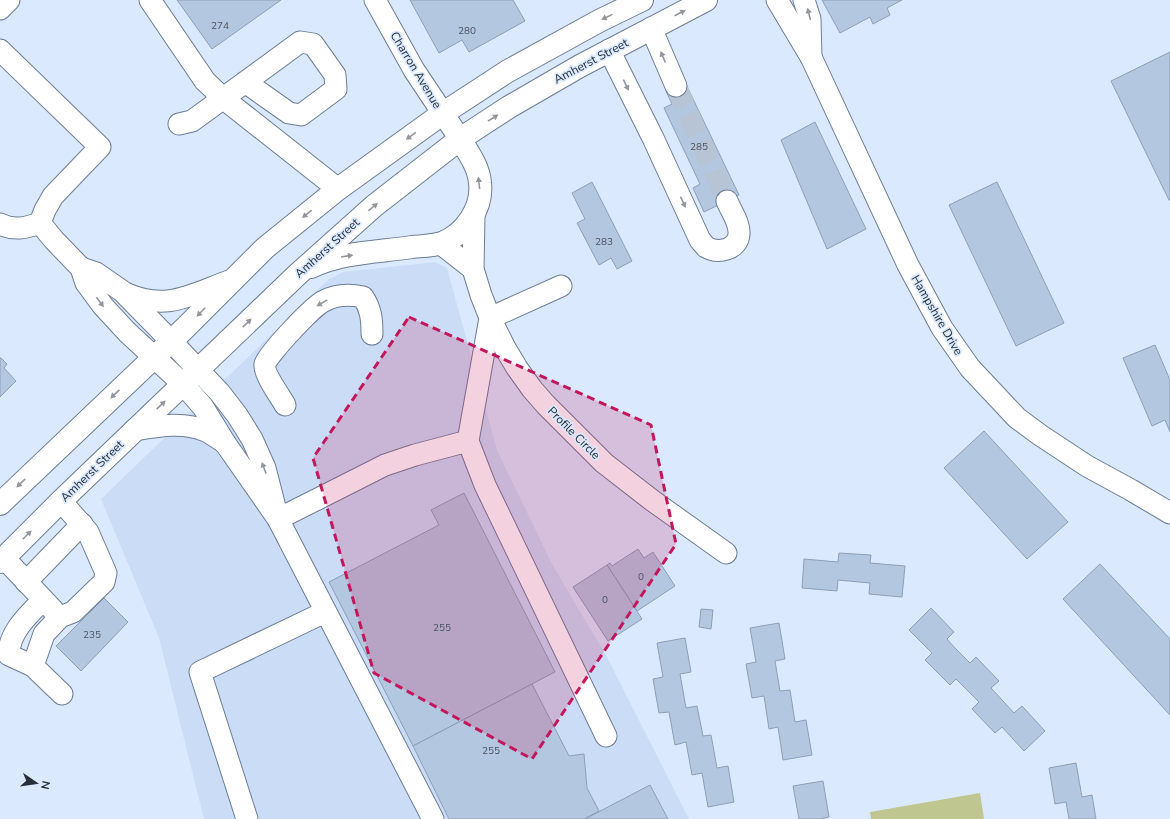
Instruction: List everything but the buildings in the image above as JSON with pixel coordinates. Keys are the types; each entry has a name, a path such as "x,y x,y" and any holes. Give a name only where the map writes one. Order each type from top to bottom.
{"highway":[{"path":"0,504 171,341 265,248 338,189 442,114 508,70 599,21 642,0"},
{"name":"Amherst Street","path":"2,560 134,430 199,370 298,274 374,206 460,139 545,85 706,0"},
{"path":"298,274 320,263 341,257 441,244 458,234 474,214 480,195 480,183 477,170 460,139"}],"street":[{"path":"0,9 9,0"},
{"path":"150,0 201,75 224,99 338,189"},
{"name":"Charron Avenue","path":"375,0 414,70 460,139"},
{"name":"Hampshire Drive","path":"777,0 812,57 908,265 942,328 970,368 1017,418 1040,435 1087,466 1170,513"},
{"name":"Hampshire Drive","path":"804,0 810,19 812,57"},
{"path":"651,28 676,86"},
{"path":"0,50 100,147 53,196 40,224 22,229 8,228 0,224"},
{"path":"609,50 653,138 700,240 706,247 716,251 724,251 732,246 737,241 739,234 738,226 727,201"},
{"path":"180,124 192,121 224,99 245,82"},
{"name":"Profile Circle","path":"474,214 473,269 481,295 490,318 517,368 532,389 604,463 726,553"},
{"path":"40,224 81,268 86,283 103,306 127,332 183,384 203,407 225,443 278,519 433,819"},
{"path":"441,244 473,269"},
{"path":"81,268 96,272 122,291 220,393 237,415 252,439 265,468 278,519"},
{"path":"122,291 139,299 168,302 178,300 232,280"},
{"path":"561,286 490,318 468,441 485,485 606,736"},
{"path":"285,405 265,370 265,362 311,311 323,301 350,294 363,297 369,306 372,319 372,334"},
{"path":"134,430 172,424 206,431 225,443"},
{"path":"278,519 384,465 468,441"},
{"path":"33,666 44,634 60,617 73,612 104,582 106,573 88,532 61,501"},
{"path":"26,582 82,524"},
{"path":"2,560 60,617"},
{"path":"43,600 19,625 9,649 9,655 33,666 62,694"},
{"path":"247,819 200,672 325,612"}],"highlighted area":[{"path":"409,317 651,425 676,544 532,759 374,673 313,458"}],"shaded area":[{"path":"435,262 447,268 497,450 552,564 607,657 689,819 204,819 159,638 101,499 329,279 343,272"}],"green space":[{"path":"980,793 984,819 871,819 870,812"}],"tunnel":[{"path":"676,86 727,201"}]}
